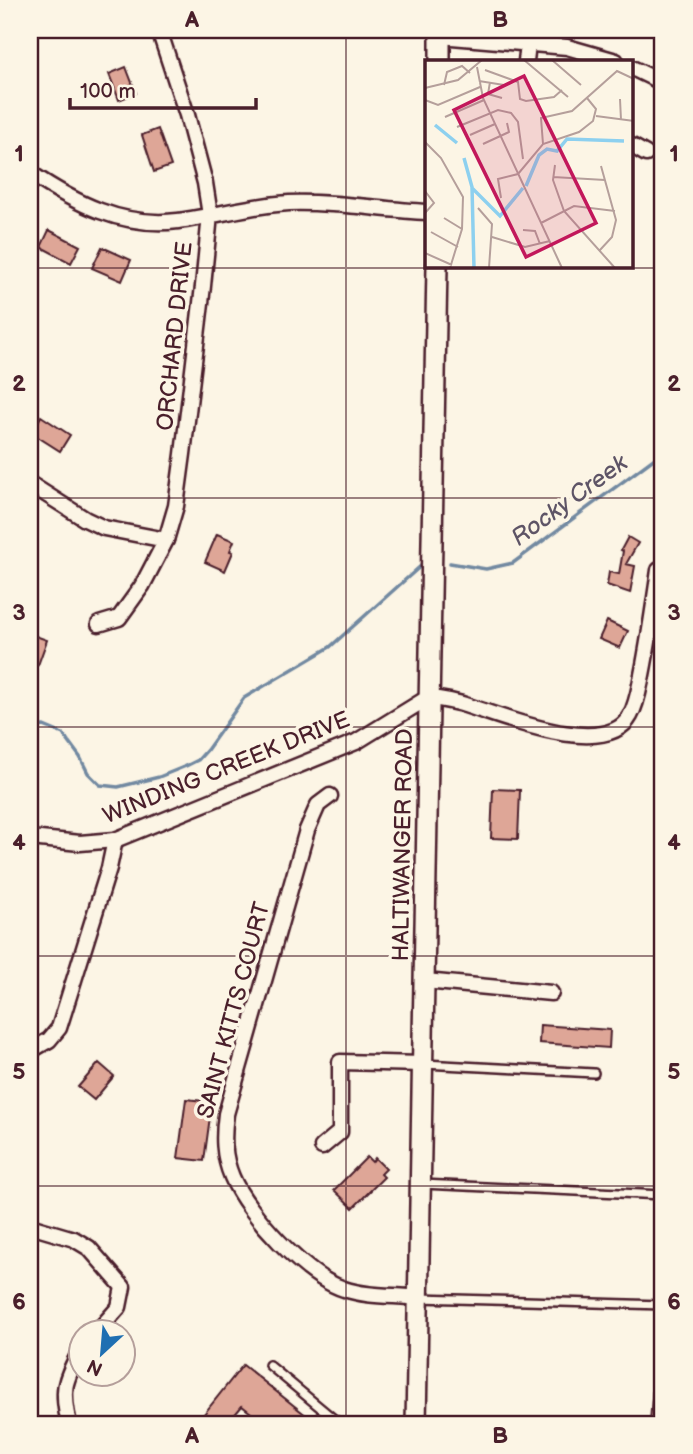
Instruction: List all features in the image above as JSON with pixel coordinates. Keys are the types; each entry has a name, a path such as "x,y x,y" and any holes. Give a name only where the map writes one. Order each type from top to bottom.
{"street":[{"name":"ORCHARD DRIVE","path":"99,624 119,618 142,586 166,540 176,506 210,215 198,154 159,30"},
{"path":"440,60 440,33 567,47 612,60"},
{"path":"526,60 528,44"},
{"path":"634,69 663,83"},
{"path":"634,147 646,154"},
{"path":"30,173 77,202 124,219 178,221 245,207 290,203 425,212"},
{"name":"HALTIWANGER ROAD","path":"416,1424 437,268"},
{"path":"30,484 104,528 166,540"},
{"path":"429,697 568,734 610,733 624,724 634,706 647,651 659,570"},
{"name":"WINDING CREEK DRIVE","path":"30,838 80,843 114,840 356,743 429,697"},
{"name":"SAINT KITTS COURT","path":"330,796 318,805 307,830 230,1092 223,1133 225,1157 232,1179 253,1211 289,1252 317,1276 344,1289 419,1298"},
{"path":"30,1051 49,1040 59,1028 109,868 114,840"},
{"path":"425,981 551,993"},
{"path":"322,1147 341,1132 340,1062 423,1064"},
{"path":"30,1226 74,1239 89,1248 123,1287 119,1307 109,1318"},
{"path":"66,1377 63,1401 69,1424"},
{"path":"416,1424 433,1424"}],"lane":[{"path":"423,1064 594,1073"},
{"path":"421,1184 663,1195"},
{"path":"419,1298 663,1305"},
{"path":"269,1365 340,1424"}],"building":[{"path":"126,67 136,93 119,100 109,74"},
{"path":"158,129 171,166 154,172 142,135"},
{"path":"49,230 80,246 71,263 41,247"},
{"path":"102,247 131,260 122,281 92,268"},
{"path":"41,416 70,435 60,451 30,432 30,417 38,422"},
{"path":"217,534 234,541 230,551 233,552 225,571 205,562"},
{"path":"628,537 638,543 626,564 635,566 630,593 607,585 609,572 619,574 621,550"},
{"path":"607,621 628,631 620,648 599,639"},
{"path":"30,634 47,640 38,665 30,661"},
{"path":"493,789 520,790 518,839 491,838"},
{"path":"540,1025 610,1030 609,1048 539,1043"},
{"path":"99,1063 114,1076 94,1100 78,1087"},
{"path":"186,1099 212,1102 204,1161 178,1158"},
{"path":"367,1157 372,1162 375,1158 386,1169 381,1174 384,1177 353,1208 334,1190"},
{"path":"243,1365 317,1424 265,1424 242,1406 227,1424 196,1424"},
{"path":"654,1374 663,1375 663,1422 650,1421"}],"waterway":[{"name":"Rocky Creek","path":"450,563 486,569 513,563 663,452"},
{"name":"Rocky Creek","path":"30,727 44,726 63,734 88,773 100,785 118,787 159,777 186,766 198,760 207,750 244,698 330,647 424,563"}]}
